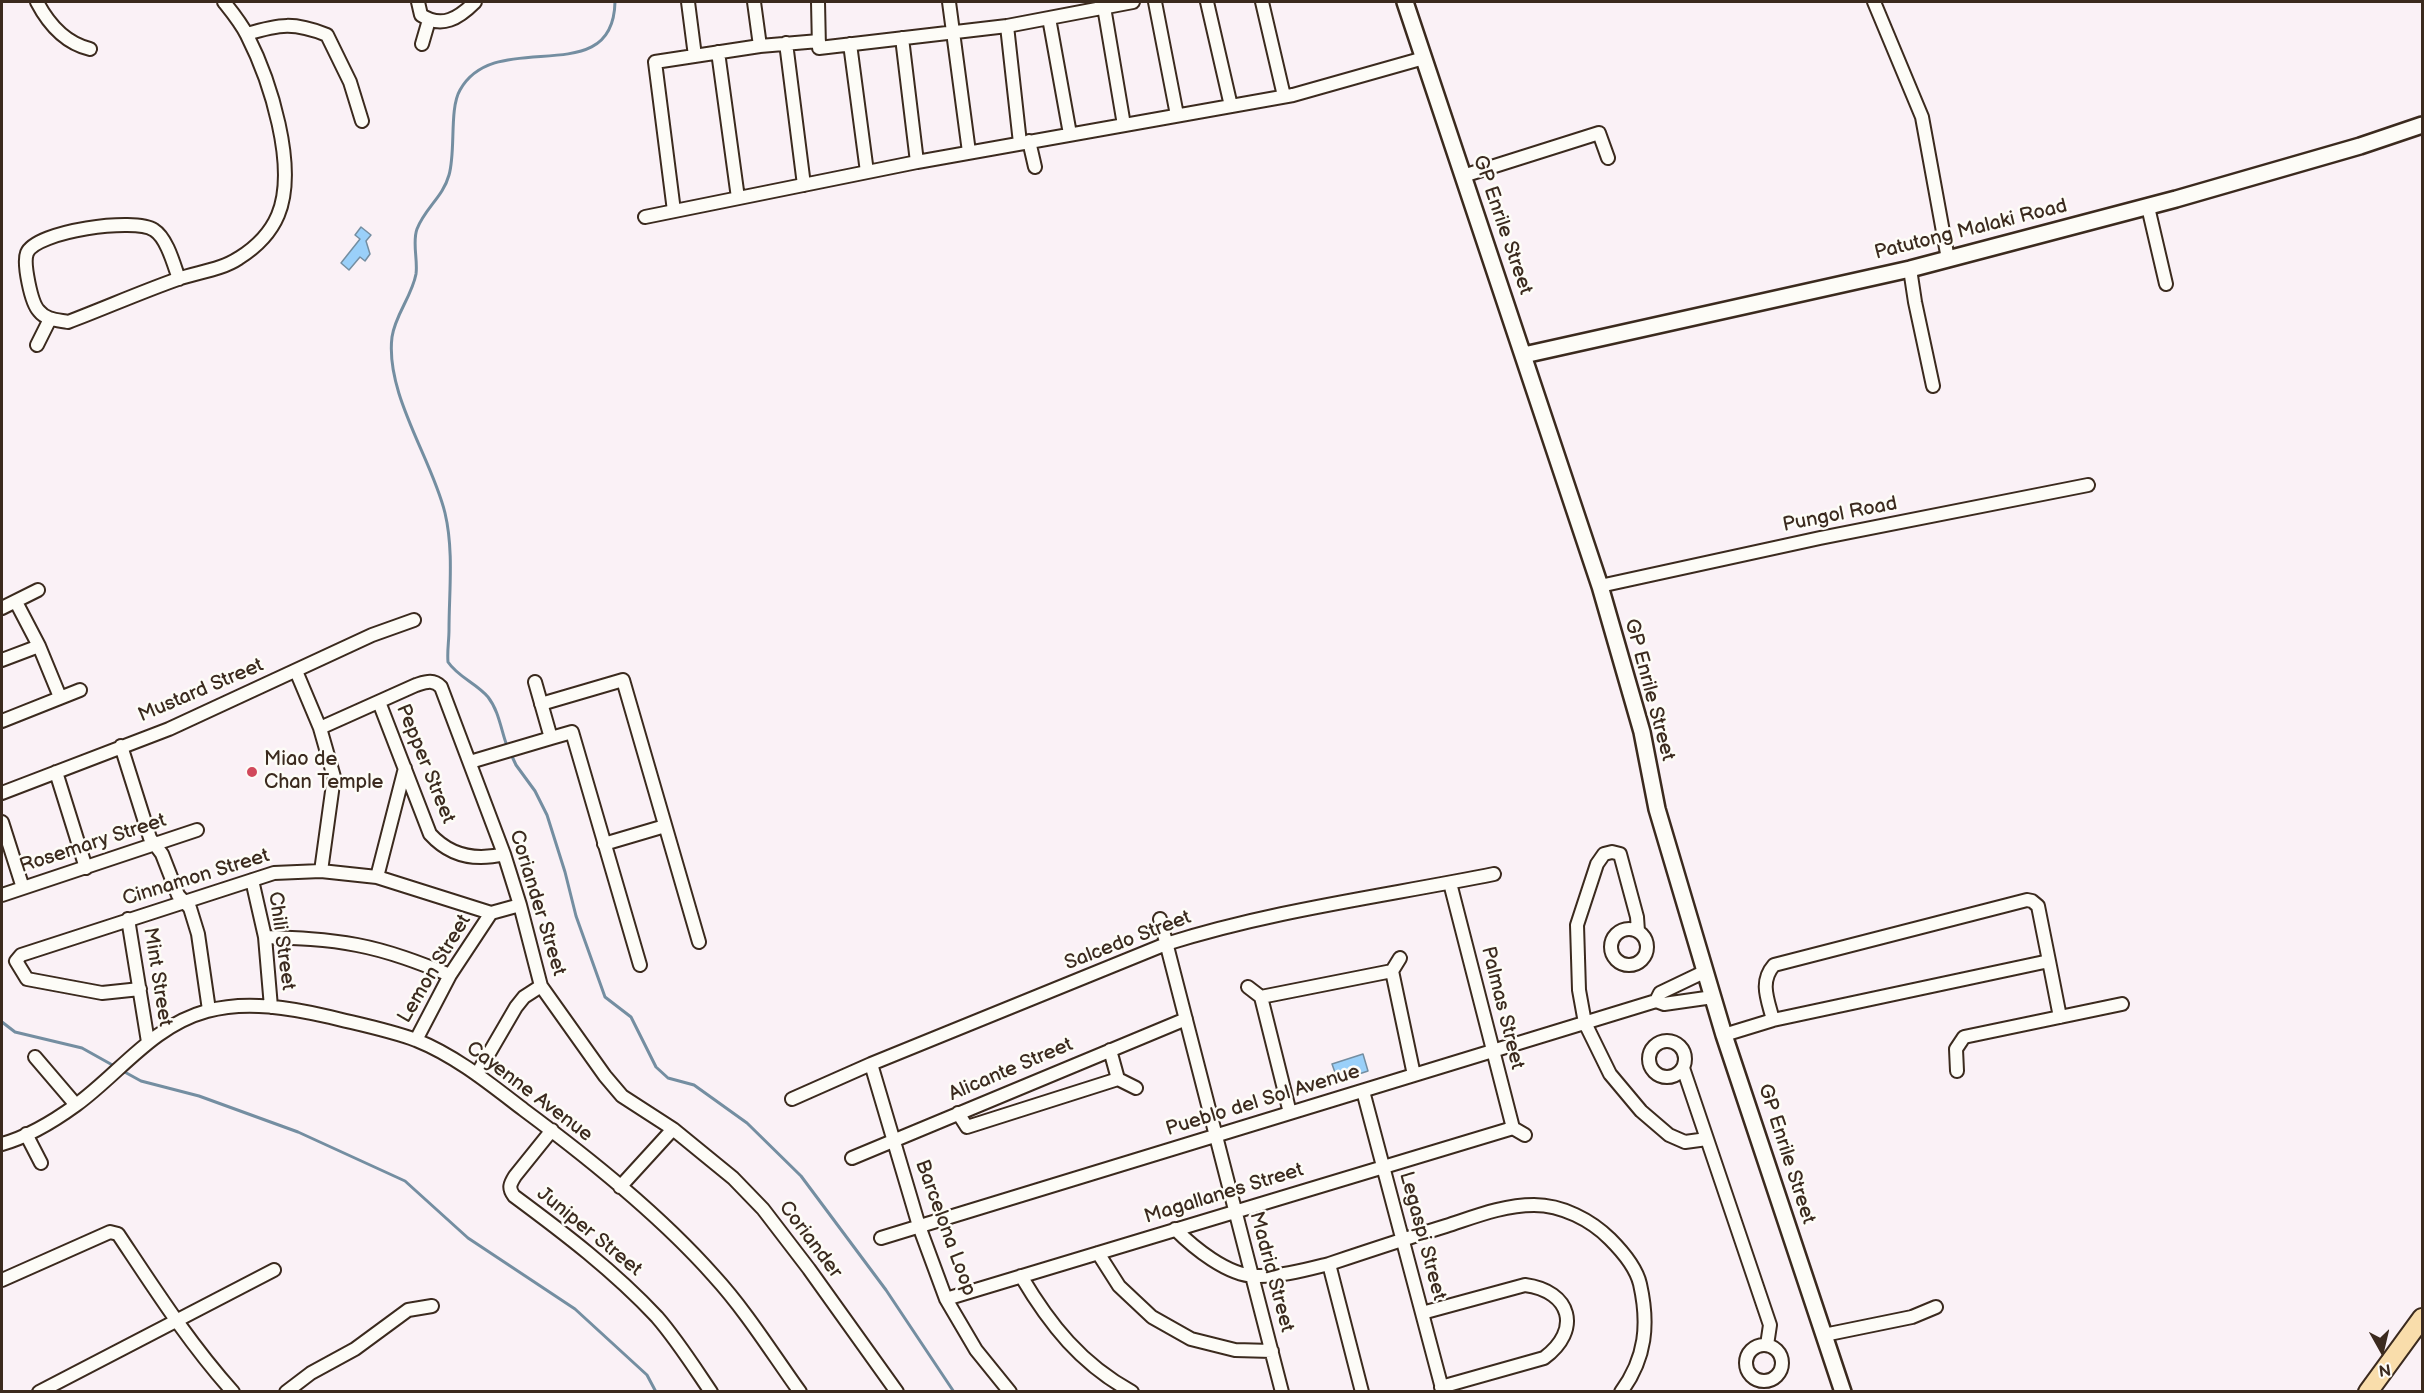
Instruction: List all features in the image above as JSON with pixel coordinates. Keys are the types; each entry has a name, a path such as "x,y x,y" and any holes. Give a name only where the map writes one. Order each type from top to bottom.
{"main road":[{"path":"2368,1392 2422,1318"}],"street":[{"path":"37,2 45,17 66,38 79,47 90,50"},
{"path":"179,279 162,238 155,230 147,226 126,224 69,232 37,242 27,253 26,271 38,310 50,319 68,322 237,259 264,238 278,216 284,192 284,157 273,105 247,34 224,2"},
{"path":"418,2 421,15 429,20 443,23 460,16 475,2"},
{"path":"688,2 695,56"},
{"path":"754,2 760,46"},
{"path":"818,2 819,48 1007,26 1133,2"},
{"path":"949,2 969,152"},
{"path":"1155,2 1177,115"},
{"path":"1207,2 1231,106"},
{"path":"1262,2 1284,96"},
{"name":"GP Enrile Street","path":"1405,2 1599,586 1642,732 1657,809 1724,1035 1843,1392"},
{"path":"1874,2 1922,117 1948,258"},
{"path":"1104,7 1124,125"},
{"path":"1049,18 1070,134"},
{"path":"422,44 429,20"},
{"path":"247,34 275,26 290,25 330,31 362,121"},
{"path":"1007,26 1025,142 1035,167"},
{"path":"902,38 917,162"},
{"path":"674,211 655,62 760,46 819,41"},
{"path":"786,43 804,184"},
{"path":"850,44 867,172"},
{"path":"718,52 738,198"},
{"path":"645,217 969,152 1284,96 1424,58"},
{"name":"Patutong Malaki Road","path":"1524,355 1910,269 2148,207 2360,146 2422,125"},
{"path":"1463,176 1599,133 1608,158"},
{"path":"2148,207 2166,284"},
{"path":"1910,269 1933,386"},
{"path":"37,345 50,319"},
{"name":"Pungol Road","path":"1599,586 1820,538 2088,485"},
{"path":"2,608 38,590"},
{"path":"16,602 39,646 60,697"},
{"name":"Mustard Street","path":"2,793 169,729 372,635 414,620"},
{"path":"2,660 39,646"},
{"path":"296,671 320,728 334,777 321,871"},
{"path":"541,704 623,680 699,942"},
{"name":"Coriander Street","path":"379,702 428,681 436,682 441,687 504,854 541,986 605,1076 622,1096 673,1129"},
{"path":"534,682 551,738"},
{"path":"2,721 80,690"},
{"path":"320,728 379,702"},
{"name":"Pepper Street","path":"379,702 430,834 436,841 457,854 468,857 483,858 504,854"},
{"path":"470,762 572,732 640,965"},
{"path":"121,746 150,838 157,845 178,895 190,908 198,934 209,1010"},
{"path":"377,877 405,768"},
{"path":"56,772 86,868"},
{"path":"2,822 23,888"},
{"path":"604,844 665,826"},
{"name":"Rosemary Street","path":"2,895 197,830"},
{"path":"1638,931 1637,916 1620,854 1612,852 1604,854 1597,864 1577,925 1579,990 1585,1023 1610,1074 1641,1111 1669,1135 1684,1142 1707,1139"},
{"name":"Cinnamon Street","path":"140,989 102,993 27,979 16,961 21,955 274,873 321,871 377,877 491,913"},
{"name":"Salcedo Street","path":"792,1099 871,1064 1166,944 1274,915 1494,874"},
{"name":"Chili Street","path":"252,880 265,937 271,1007"},
{"name":"Palmas Street","path":"1450,883 1513,1128"},
{"path":"1773,1020 1765,987 1766,974 1774,965 2026,900 2038,906 2060,1017"},
{"name":"Lemon Street","path":"416,1040 450,975 491,913 520,906"},
{"name":"Mint Street","path":"129,919 148,1042"},
{"name":"Madrid Street","path":"1160,919 1282,1392"},
{"path":"265,937 312,938 358,945 409,959 450,975"},
{"path":"1400,958 1392,971 1414,1075"},
{"path":"1724,1035 1773,1020 2049,961"},
{"path":"1261,997 1392,971"},
{"name":"Pueblo del Sol Avenue","path":"1656,1001 1660,993 1706,971"},
{"path":"477,1074 516,1007 524,997 541,986"},
{"path":"1248,987 1261,997 1290,1113"},
{"name":"Pueblo del Sol Avenue","path":"882,1238 1656,1001 1664,1004 1713,997"},
{"path":"1957,1071 1956,1049 1964,1037 2122,1004"},
{"name":"Cayenne Avenue","path":"2,1144 26,1134 76,1105 148,1042 184,1019 209,1010 244,1005 271,1007 325,1016 416,1040 447,1055 477,1074 552,1130 691,1250 717,1278 800,1392"},
{"name":"Alicante Street","path":"852,1158 1186,1019"},
{"path":"1110,1050 1118,1079"},
{"path":"35,1057 76,1105"},
{"name":"Barcelona Loop","path":"871,1064 919,1226 946,1299 976,1350 1010,1392"},
{"path":"1683,1068 1770,1325 1767,1345"},
{"path":"958,1113 967,1127 1118,1079 1136,1088"},
{"name":"Legaspi Street","path":"1363,1091 1442,1389"},
{"path":"1513,1128 1526,1135"},
{"name":"Magallanes Street","path":"946,1299 1513,1128"},
{"path":"620,1187 673,1129"},
{"name":"Coriander","path":"673,1129 733,1178 763,1209 897,1392"},
{"name":"Juniper Street","path":"552,1130 510,1183 510,1190 514,1196 591,1254 634,1293 659,1319 711,1392"},
{"path":"26,1134 41,1162"},
{"path":"1175,1229 1188,1243 1220,1265 1252,1276 1302,1271 1329,1264 1500,1208 1534,1205 1567,1211 1598,1227 1624,1253 1639,1281 1646,1318 1644,1346 1633,1376 1622,1392"},
{"path":"2,1280 110,1232 117,1234 176,1322 232,1392"},
{"path":"1098,1253 1119,1286 1152,1317 1191,1339 1235,1350 1272,1351"},
{"path":"1329,1264 1362,1392"},
{"path":"39,1392 274,1270"},
{"path":"1022,1276 1043,1314 1075,1351 1113,1382 1132,1392"},
{"path":"1422,1313 1525,1285 1542,1287 1558,1298 1565,1310 1567,1324 1565,1336 1558,1348 1544,1358 1442,1389"},
{"path":"286,1392 311,1373 356,1348 408,1310 432,1306"},
{"path":"1824,1335 1912,1317 1936,1307"}],"water":[{"path":"361,227 371,235 366,241 370,254 365,261 360,257 349,270 341,263 360,239 355,235"},
{"path":"1363,1054 1368,1071 1338,1081 1332,1064"}],"waterway":[{"path":"507,746 492,702 448,662 450,572 448,527 439,492 402,403 392,359 392,337 396,321 416,274 417,229 443,190 449,175 455,108 460,90 477,71 499,62 575,53 595,45 609,29 615,2"},
{"path":"510,752 516,765 535,791 547,815 576,916 605,997 631,1017 656,1067 668,1078 694,1085 747,1123 801,1176 886,1290 954,1392"},
{"path":"2,1022 15,1032 82,1048 116,1067"},
{"path":"121,1070 141,1081 199,1096 298,1132 405,1181 468,1238 575,1309 647,1375 656,1392"}],"place":[{"name":"Miao de Chan Temple","path":"252,772"}]}
